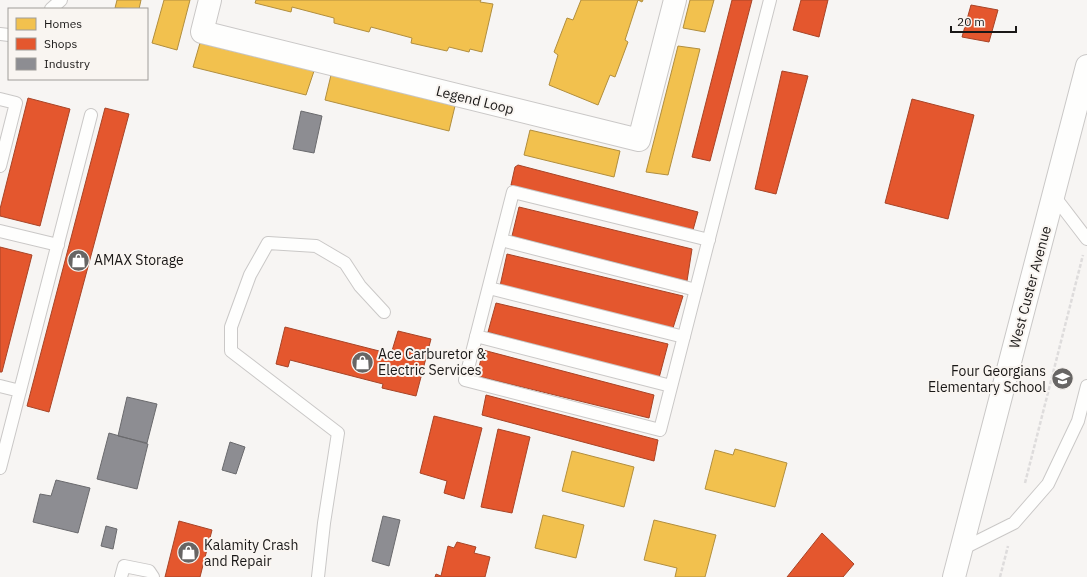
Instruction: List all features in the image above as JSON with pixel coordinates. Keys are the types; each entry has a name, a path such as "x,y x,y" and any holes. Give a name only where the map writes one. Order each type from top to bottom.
{"street":[{"name":"Legend Loop","path":"210,0 202,32 639,140 675,0"},
{"name":"West Custer Avenue","path":"954,577 1087,66"}],"lane":[{"path":"52,8 61,0"},
{"path":"709,240 513,192 465,380 660,430 672,386 770,0"},
{"path":"0,99 16,103 0,166"},
{"path":"0,468 91,115"},
{"path":"1054,196 1087,238"},
{"path":"0,231 58,245"},
{"path":"501,240 696,290"},
{"path":"318,577 324,523 338,433 231,351 231,328 250,275 268,243 316,246 345,263 360,286 384,312"},
{"path":"488,288 684,337"},
{"path":"476,336 672,386"},
{"path":"0,386 20,391"},
{"path":"962,549 1014,523 1048,484 1078,421 1087,386"},
{"path":"121,577 124,566 149,571 153,577"}],"path":[{"path":"1024,489 1083,254"},
{"path":"1000,577 1008,545"}],"building: Homes":[{"path":"117,0 141,0 139,8 115,8"},
{"path":"164,0 190,0 177,50 152,43"},
{"path":"256,0 481,0 480,2 493,4 482,52 470,49 469,52 449,47 447,51 411,43 412,38 371,27 369,32 334,23 334,18 292,7 291,12 255,3"},
{"path":"581,0 638,0 625,40 628,42 615,77 610,75 598,105 549,85 558,55 554,52 567,18 573,20"},
{"path":"690,0 714,0 705,32 683,28"},
{"path":"200,43 314,71 306,95 193,67"},
{"path":"678,46 700,49 668,175 646,172"},
{"path":"331,75 455,106 449,131 325,100"},
{"path":"530,130 620,151 614,177 524,155"},
{"path":"735,449 787,463 775,507 705,489 715,450 733,455"},
{"path":"572,451 634,467 624,507 562,491"},
{"path":"543,515 584,525 576,558 535,548"},
{"path":"654,520 716,535 705,577 675,577 677,568 644,560"}],"building: Shops":[{"path":"732,0 752,0 710,161 692,157"},
{"path":"801,0 828,0 819,37 793,30"},
{"path":"971,5 998,10 989,42 962,37"},
{"path":"782,71 808,76 776,194 755,189"},
{"path":"28,98 70,109 40,226 0,216 0,209"},
{"path":"912,99 974,115 948,219 885,203"},
{"name":"AMAX Storage","path":"105,108 129,114 49,412 27,406"},
{"path":"518,165 698,212 693,230 511,185 515,167"},
{"path":"519,207 692,249 687,281 512,236"},
{"path":"0,247 32,255 2,372 0,372"},
{"path":"507,254 683,296 673,328 500,286"},
{"path":"496,303 668,344 659,378 488,332"},
{"name":"Ace Carburetor & Electric Services","path":"285,327 391,354 398,331 431,339 416,396 382,388 383,384 290,360 288,367 276,364"},
{"path":"483,350 654,395 649,418 477,376"},
{"path":"486,395 658,440 654,461 482,415"},
{"path":"434,416 482,428 464,499 444,493 447,481 420,473"},
{"path":"498,429 530,437 512,513 481,507"},
{"name":"Kalamity Crash and Repair","path":"179,521 212,530 200,577 165,577"},
{"path":"822,533 854,564 843,577 787,577"},
{"path":"457,542 476,547 474,553 490,557 485,577 435,577 436,574 441,576 448,546 454,548"}],"building: Industry":[{"path":"301,111 322,116 314,153 293,149"},
{"path":"127,397 157,404 147,443 118,436"},
{"path":"109,433 148,444 137,489 97,479"},
{"path":"230,442 245,447 236,474 222,470"},
{"path":"56,480 90,488 78,533 33,522 40,494 51,496"},
{"path":"383,516 400,520 389,566 372,561"},
{"path":"106,526 117,529 113,549 101,546"}],"place":[{"name":"AMAX Storage","path":"78,260"},
{"name":"Ace Carburetor & Electric Services","path":"362,362"},
{"name":"Four Georgians Elementary School","path":"1062,379"},
{"name":"Kalamity Crash and Repair","path":"188,553"}]}
